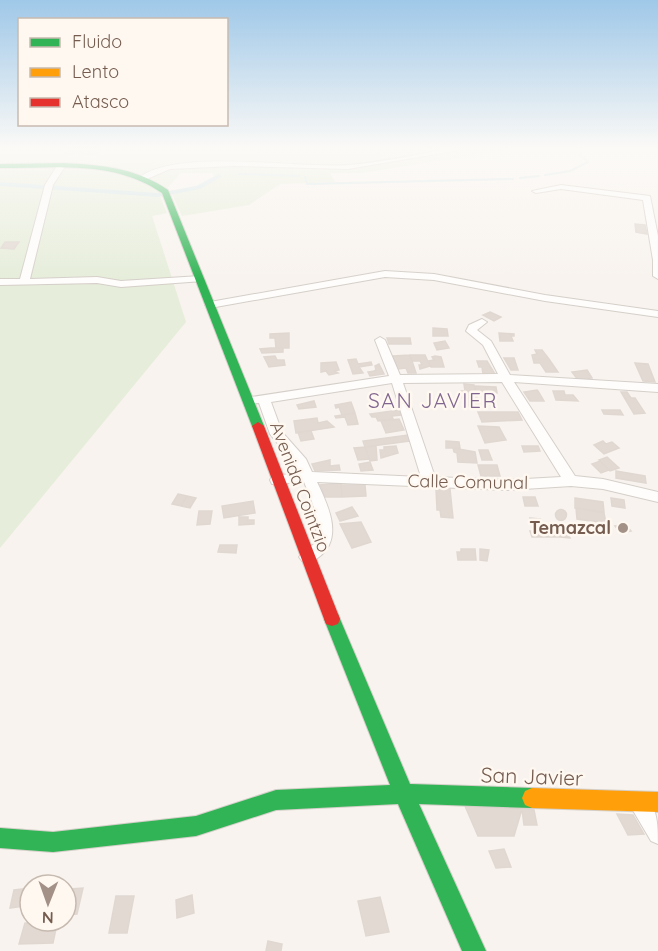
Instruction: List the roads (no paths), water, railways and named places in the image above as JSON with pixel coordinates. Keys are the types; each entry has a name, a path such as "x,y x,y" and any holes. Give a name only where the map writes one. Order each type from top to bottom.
{"main road":[{"name":"Avenida Cointzio","path":"165,192 249,401 307,557 404,794 469,945"},
{"name":"San Javier","path":"0,838 53,842 196,826 276,800 404,794 648,802"}],"street":[{"path":"24,282 48,192"},
{"path":"603,192 647,198 658,260 658,276"},
{"path":"210,305 385,274 434,278 545,298 658,314"},
{"path":"0,282 97,280 121,284 200,279"},
{"path":"482,322 473,327 471,331 487,343 506,378 571,481"},
{"path":"380,340 396,379 430,482"},
{"path":"249,401 396,379 506,378 658,388"},
{"path":"264,399 276,434 301,462 323,510 325,528 321,547 307,557"},
{"name":"Calle Comunal","path":"277,480 308,477 507,485 571,481 603,484 658,497"},
{"path":"648,802 658,834"}],"waterway":[{"path":"120,192 158,195 173,192"}],"place":[{"name":"Temazcal","path":"623,528"}],"district":[{"name":"SAN JAVIER","path":"433,401"}]}
